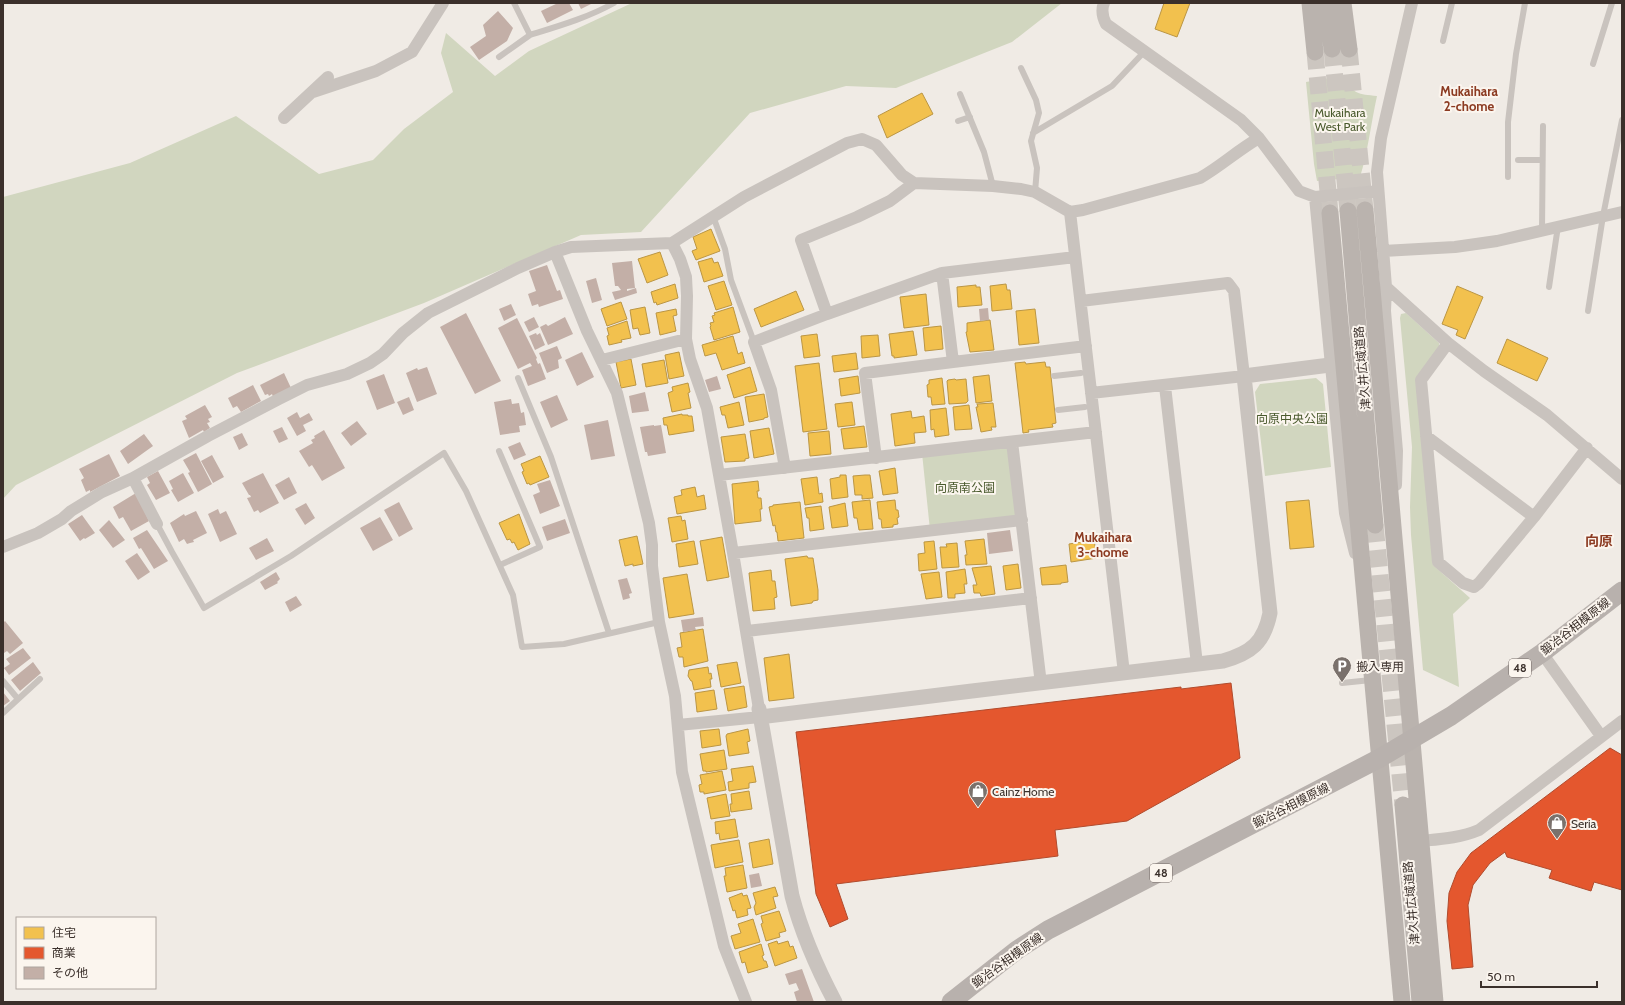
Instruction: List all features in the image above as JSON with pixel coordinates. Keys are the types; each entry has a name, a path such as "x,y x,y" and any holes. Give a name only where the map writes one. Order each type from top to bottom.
{"main road":[{"path":"1310,3 1324,51 1326,3"},
{"path":"1343,3 1350,49"},
{"path":"1365,210 1435,1002"},
{"name":"津久井広域道路","path":"1348,211 1375,525"},
{"path":"1330,213 1402,1002"},
{"name":"鍛冶谷相模原線","path":"951,1002 1011,955 1048,930 1380,758 1451,716 1542,653 1622,591"},
{"name":"津久井広域道路","path":"1402,805 1420,1002"}],"street":[{"path":"313,92 376,71 412,52 443,3"},
{"path":"1104,3 1102,7 1103,18 1106,24 1240,120 1259,138 1300,191 1315,197 1378,191"},
{"path":"1394,534 1397,451 1385,311 1386,287 1377,172 1381,138 1412,3"},
{"path":"284,118 328,77"},
{"path":"3,547 38,533 62,519 71,510 102,492 133,478 208,436 279,399 307,385 347,374 370,363 383,354 403,333 428,313 464,294 555,252 571,247 672,243 712,216 762,187 847,144 862,139 876,145 902,175 914,183 993,186 1035,192 1070,212 1090,209 1200,178 1212,171 1245,146 1259,138"},
{"path":"827,314 801,240 858,217 884,204 914,183"},
{"path":"1315,197 1345,513 1363,586"},
{"path":"1070,212 1124,673"},
{"path":"1383,251 1455,247 1497,241 1622,212"},
{"path":"672,243 680,259 686,277 688,296 686,339 692,365 707,408 792,896 800,926 819,972 835,1002"},
{"path":"555,252 587,331 617,393 649,523 652,545 652,566 659,622 675,696 682,772 722,938 746,1002"},
{"path":"784,468 771,390 754,342 942,273 1076,257"},
{"path":"942,273 953,362"},
{"path":"678,725 759,713 1041,684 1223,661 1241,656 1249,650 1263,635 1270,613 1234,291 1228,283 1081,301"},
{"path":"1386,287 1448,343 1484,371 1547,415 1622,479"},
{"path":"602,360 686,339"},
{"path":"1448,343 1421,380 1438,562 1463,583 1474,587 1479,583 1534,517 1587,448"},
{"path":"876,458 864,373 1086,346"},
{"path":"1091,393 1166,386 1330,365"},
{"path":"1166,386 1197,664"},
{"path":"719,475 1096,432"},
{"path":"1426,436 1534,517"},
{"path":"1012,442 1041,684"},
{"path":"133,478 157,524"},
{"path":"733,553 1022,520"},
{"path":"746,632 1031,598"},
{"path":"1542,653 1601,736"},
{"path":"1420,841 1454,838 1479,830 1622,720"}],"lane":[{"path":"514,3 530,35"},
{"path":"499,56 530,35 577,20 600,11 614,3"},
{"path":"1443,41 1452,3"},
{"path":"1508,177 1508,122 1516,54 1525,3"},
{"path":"1593,64 1612,3"},
{"path":"1033,133 1112,86 1144,52"},
{"path":"1021,68 1036,100 1039,113 1031,141 1037,168 1035,192"},
{"path":"960,94 984,152 993,186"},
{"path":"958,121 970,117"},
{"path":"1588,311 1603,216 1622,120"},
{"path":"1542,230 1543,126"},
{"path":"1518,160 1542,160"},
{"path":"712,216 725,249 731,280 754,342"},
{"path":"1549,287 1558,226"},
{"path":"1054,376 1081,373"},
{"path":"518,378 551,457 609,633"},
{"path":"1058,410 1085,407"},
{"path":"499,451 540,547 500,565"},
{"path":"157,524 204,608 290,556 444,453 466,491 513,595 522,647 564,644 659,622"},
{"path":"3,713 40,679"},
{"path":"1342,683 1372,680"},
{"path":"3,681 18,699"}],"green space":[{"path":"632,3 1062,3 1012,42 896,88 846,86 750,113 641,232 581,235 424,303 237,373 16,485 3,499 3,197 130,163 236,116 319,174 373,160 404,129 453,92 441,53 446,33 495,76 529,51"},
{"name":"Mukaihara West Park","path":"1347,75 1354,90 1361,94 1377,96 1363,167 1360,177 1317,181 1306,82"},
{"path":"1406,313 1439,343 1439,348 1416,378 1433,565 1470,598 1453,614 1459,687 1423,670 1411,535 1410,507 1412,447 1400,318 1401,314"},
{"name":"向原中央公園","path":"1316,378 1323,384 1331,467 1265,476 1255,392 1260,384"},
{"name":"向原南公園","path":"1012,442 1022,520 930,530 922,453"}],"building: 住宅":[{"path":"1164,3 1190,3 1177,37 1155,29"},
{"path":"922,93 933,114 887,138 878,116"},
{"path":"711,229 720,251 696,260 692,251 697,249 693,237"},
{"path":"660,252 668,275 647,283 638,259"},
{"path":"712,258 714,263 718,262 723,276 704,282 698,262"},
{"path":"724,281 732,305 716,310 708,286"},
{"path":"675,284 678,298 657,305 656,302 654,303 651,292"},
{"path":"1006,284 1007,290 1010,290 1012,309 992,311 990,286"},
{"path":"976,285 976,287 980,287 982,305 958,307 957,287"},
{"path":"1457,286 1483,297 1465,339 1456,335 1458,330 1442,324"},
{"path":"796,291 804,310 761,327 754,309"},
{"path":"926,294 929,325 904,328 900,297"},
{"path":"621,302 627,319 607,326 601,309"},
{"path":"645,307 650,333 640,335 638,328 633,329 630,310"},
{"path":"733,307 740,332 714,340 710,327 710,323 714,322 712,316 715,315 714,313"},
{"path":"676,309 677,315 673,316 676,331 660,335 656,313"},
{"path":"1035,309 1039,343 1019,345 1016,311"},
{"path":"990,320 994,350 970,352 966,332 967,323"},
{"path":"627,321 631,338 609,345 607,328"},
{"path":"941,326 943,349 925,351 923,328"},
{"path":"913,331 917,355 894,358 894,356 892,356 889,334"},
{"path":"817,334 820,356 804,358 801,336"},
{"path":"878,335 880,356 862,358 861,336"},
{"path":"733,336 738,354 742,352 745,363 722,370 716,353 705,356 702,345"},
{"path":"1507,339 1548,358 1537,381 1497,363"},
{"path":"679,352 684,376 669,379 665,355"},
{"path":"856,353 858,369 834,372 832,356"},
{"path":"631,359 636,385 621,388 616,362"},
{"path":"664,360 668,383 646,387 642,364"},
{"path":"1025,362 1026,364 1045,362 1046,367 1050,367 1056,423 1052,424 1053,427 1028,430 1029,432 1023,433 1015,363"},
{"path":"819,363 827,429 803,432 795,366"},
{"path":"750,367 757,391 734,398 727,375"},
{"path":"989,375 992,401 976,403 973,377"},
{"path":"858,376 860,393 841,396 839,379"},
{"path":"942,378 945,404 932,405 931,397 928,397 927,385 929,384 929,380"},
{"path":"966,379 968,401 966,403 949,404 947,381"},
{"path":"688,383 691,408 672,412 668,393 673,391 672,387"},
{"path":"764,394 768,417 749,422 745,397"},
{"path":"739,402 744,425 728,428 725,415 722,415 720,407"},
{"path":"852,402 855,425 838,427 835,404"},
{"path":"993,403 996,427 991,427 992,430 981,432 976,407 978,407 977,404"},
{"path":"969,405 972,429 955,430 953,407"},
{"path":"946,408 949,435 935,437 934,429 931,430 930,410"},
{"path":"911,411 912,418 924,416 926,432 914,433 915,443 895,446 891,414"},
{"path":"682,414 692,416 694,431 669,435 667,425 664,425 663,418"},
{"path":"864,426 867,447 844,449 841,429"},
{"path":"769,428 774,454 754,458 750,431"},
{"path":"829,431 831,454 810,456 808,433"},
{"path":"745,434 749,458 745,459 745,461 725,462 721,437"},
{"path":"540,456 549,477 530,485 529,483 527,484 522,472 524,471 521,464"},
{"path":"895,468 898,493 883,495 879,471"},
{"path":"840,475 846,475 848,497 832,499 830,479 840,477"},
{"path":"870,475 873,498 862,499 862,495 855,495 853,476"},
{"path":"817,477 819,494 822,493 823,502 805,505 801,479"},
{"path":"758,481 758,498 761,498 762,509 760,509 761,521 735,524 732,484"},
{"path":"695,487 697,497 704,495 706,509 677,514 674,497 682,495 681,490"},
{"path":"870,500 873,529 859,530 857,518 854,518 852,502"},
{"path":"895,500 896,510 898,510 899,517 897,518 898,524 893,525 893,527 882,528 881,519 879,519 877,502"},
{"path":"1309,500 1314,547 1290,549 1286,502"},
{"path":"800,502 804,538 778,541 777,532 775,525 773,526 769,507 773,505"},
{"path":"845,503 848,526 832,528 829,507"},
{"path":"821,506 824,529 810,531 809,518 807,518 805,508"},
{"path":"519,514 530,544 518,550 514,542 512,543 510,539 507,540 499,523"},
{"path":"681,516 682,521 685,520 688,539 672,542 668,518"},
{"path":"637,536 643,564 625,566 619,540"},
{"path":"722,537 729,577 707,581 700,541"},
{"path":"984,539 987,564 966,565 965,555 967,555 965,541"},
{"path":"1094,540 1097,558 1071,562 1069,544"},
{"path":"694,541 698,564 679,567 676,544"},
{"path":"934,541 937,569 919,571 918,554 925,553 924,542"},
{"path":"957,543 959,567 942,568 940,547 947,547 946,544"},
{"path":"807,556 808,558 813,558 818,600 813,601 812,603 791,606 785,559"},
{"path":"1018,564 1021,588 1006,590 1003,566"},
{"path":"1066,565 1068,582 1042,585 1040,568"},
{"path":"991,566 995,594 981,596 980,593 974,593 973,585 977,585 972,568"},
{"path":"965,569 967,584 964,584 965,593 955,594 955,598 948,598 946,572"},
{"path":"771,570 772,581 775,581 777,597 774,598 775,609 753,611 749,573"},
{"path":"939,572 942,597 926,599 921,574"},
{"path":"687,574 694,614 669,618 663,578"},
{"path":"703,629 708,661 684,667 683,657 679,657 677,648 682,647 680,633"},
{"path":"789,654 794,698 769,701 764,658"},
{"path":"737,662 741,683 721,687 717,665"},
{"path":"708,667 709,674 711,673 712,679 710,679 711,687 694,690 692,681 688,676 689,670"},
{"path":"744,686 747,707 728,711 724,689"},
{"path":"714,690 717,709 697,712 695,693"},
{"path":"719,729 721,745 702,748 700,731"},
{"path":"748,729 750,741 747,742 749,753 729,756 727,734"},
{"path":"724,750 727,769 706,772 703,771 700,754"},
{"path":"753,766 756,782 749,783 749,788 729,791 728,782 733,781 731,769"},
{"path":"722,771 726,790 704,794 704,792 700,792 699,785 702,784 700,775"},
{"path":"749,791 752,809 731,812 731,794"},
{"path":"726,794 730,816 711,819 707,798"},
{"path":"735,819 738,837 720,840 719,833 716,834 715,822"},
{"path":"769,839 773,864 753,868 749,843"},
{"path":"739,840 743,862 715,868 711,845"},
{"path":"743,865 747,888 727,892 724,876 726,876 725,868"},
{"path":"775,887 778,896 773,897 776,908 756,915 754,907 756,903 753,893"},
{"path":"742,893 743,896 747,895 751,908 747,909 748,915 737,918 729,898"},
{"path":"779,911 786,931 779,933 780,937 766,941 761,924 763,923 761,916"},
{"path":"753,919 760,942 735,949 731,936 741,933 738,924"},
{"path":"777,941 778,944 788,941 790,947 793,946 797,958 775,966 768,944"},
{"path":"761,944 764,955 762,956 768,967 748,973 745,962 742,963 739,952"}],"building: 商業":[{"name":"Cainz Home","path":"1231,683 1240,758 1127,821 1055,830 1058,856 836,884 848,919 830,927 816,894 796,732 1181,687 1181,689"},
{"path":"1610,748 1622,755 1622,890 1594,882 1591,891 1549,878 1552,870 1507,857 1505,852 1490,863 1473,885 1468,905 1473,967 1452,969 1447,921 1449,893 1457,872 1471,853"}],"building: その他":[{"path":"558,3 569,3 573,10 547,23 541,11"},
{"path":"578,3 593,3 581,9"},
{"path":"498,11 513,28 507,41 479,60 470,47 486,36 483,25"},
{"path":"632,261 635,288 627,289 627,291 636,288 637,293 615,300 612,292 621,290 618,286 615,286 612,263"},
{"path":"547,265 557,291 560,290 563,299 539,307 538,304 532,306 528,294 536,291 529,271"},
{"path":"596,278 602,300 592,303 586,281"},
{"path":"511,304 516,315 504,321 499,309"},
{"path":"988,308 989,320 980,321 979,309"},
{"path":"466,313 501,381 475,394 440,327"},
{"path":"534,317 539,327 529,332 524,322"},
{"path":"565,317 573,334 548,345 540,327 546,324 548,326"},
{"path":"517,318 537,358 538,364 540,363 546,379 528,386 522,370 532,366 530,363 518,369 498,328"},
{"path":"536,333 537,335 540,333 545,345 535,350 529,336"},
{"path":"557,346 562,358 558,360 559,368 547,373 539,353"},
{"path":"582,352 594,377 577,386 565,360"},
{"path":"427,367 437,394 417,402 406,373 417,368 418,370"},
{"path":"284,373 291,388 273,397 272,394 269,396 268,394 265,395 260,385"},
{"path":"384,374 395,403 377,410 366,381"},
{"path":"717,376 721,389 709,392 705,380"},
{"path":"253,385 261,401 241,412 237,406 233,408 228,398"},
{"path":"645,392 649,411 632,413 629,396"},
{"path":"557,395 568,420 551,428 540,402"},
{"path":"409,397 414,410 403,415 397,402"},
{"path":"511,399 512,404 519,403 521,413 524,412 526,425 519,426 520,432 500,435 494,402"},
{"path":"205,405 212,417 208,419 210,422 207,423 210,428 204,432 203,430 189,438 182,421 187,419 185,416"},
{"path":"297,412 300,418 309,413 313,420 303,425 306,431 297,436 287,418"},
{"path":"608,420 615,456 591,460 584,425"},
{"path":"357,421 367,434 351,446 341,433"},
{"path":"661,425 666,453 648,456 647,452 645,452 640,427"},
{"path":"282,427 288,439 279,443 273,431"},
{"path":"324,430 345,468 322,481 312,465 309,467 299,451 313,443 311,440 315,438 314,436"},
{"path":"242,433 248,445 239,450 233,437"},
{"path":"144,434 153,446 128,464 120,451"},
{"path":"520,442 526,455 514,460 508,447"},
{"path":"196,453 212,484 198,492 188,473 190,472 183,460"},
{"path":"109,454 120,476 90,492 90,490 86,492 81,480 84,478 79,469"},
{"path":"212,455 224,477 213,483 201,461"},
{"path":"158,471 170,493 156,500 147,485 150,483 147,477"},
{"path":"183,473 194,493 178,502 171,490 173,489 169,481"},
{"path":"263,473 279,503 260,513 258,510 254,512 247,498 251,497 242,483"},
{"path":"289,477 297,493 284,500 275,485"},
{"path":"550,480 560,506 540,514 533,495 540,492 537,484"},
{"path":"136,493 149,521 131,531 123,517 119,519 113,507"},
{"path":"399,502 413,529 399,537 384,510"},
{"path":"306,503 315,518 305,525 295,509"},
{"path":"218,509 220,514 226,511 237,534 220,542 208,514"},
{"path":"196,511 207,533 193,540 194,542 187,544 184,539 179,542 170,523 184,514 185,516"},
{"path":"82,515 95,533 80,541 68,524"},
{"path":"380,517 393,540 373,551 360,528"},
{"path":"565,519 570,533 547,541 542,527"},
{"path":"109,520 125,540 113,548 99,530"},
{"path":"147,530 168,561 154,569 141,548 139,549 133,538"},
{"path":"1010,530 1013,551 989,554 987,533"},
{"path":"267,538 274,551 256,560 249,548"},
{"path":"137,553 150,572 138,580 125,561"},
{"path":"276,572 280,579 277,582 278,583 265,590 260,582"},
{"path":"627,578 632,593 629,594 630,598 623,600 618,580"},
{"path":"296,596 302,605 290,612 285,602"},
{"path":"703,617 704,626 695,627 696,630 683,632 681,620"},
{"path":"5,621 23,643 10,654 7,651 4,653 3,652 3,623"},
{"path":"23,648 31,658 9,675 4,668 10,664 6,659"},
{"path":"33,662 41,673 20,691 11,680"},
{"path":"3,692 10,701 3,706"},
{"path":"759,873 762,886 751,888 749,875"},
{"path":"802,969 814,1002 797,1002 794,992 799,990 796,983 789,985 785,974"}],"tunnel":[{"path":"1332,49 1348,211"},
{"path":"1349,49 1365,210"},
{"path":"1315,52 1330,213"},
{"path":"1375,525 1403,805"}],"place":[{"name":"搬入専用","path":"1342,683"},
{"name":"Cainz Home","path":"978,808"},
{"name":"Seria","path":"1557,840"}],"district":[{"name":"Mukaihara 2-chome","path":"1469,98"},
{"name":"向原","path":"1599,541"},
{"name":"Mukaihara 3-chome","path":"1103,544"}]}
